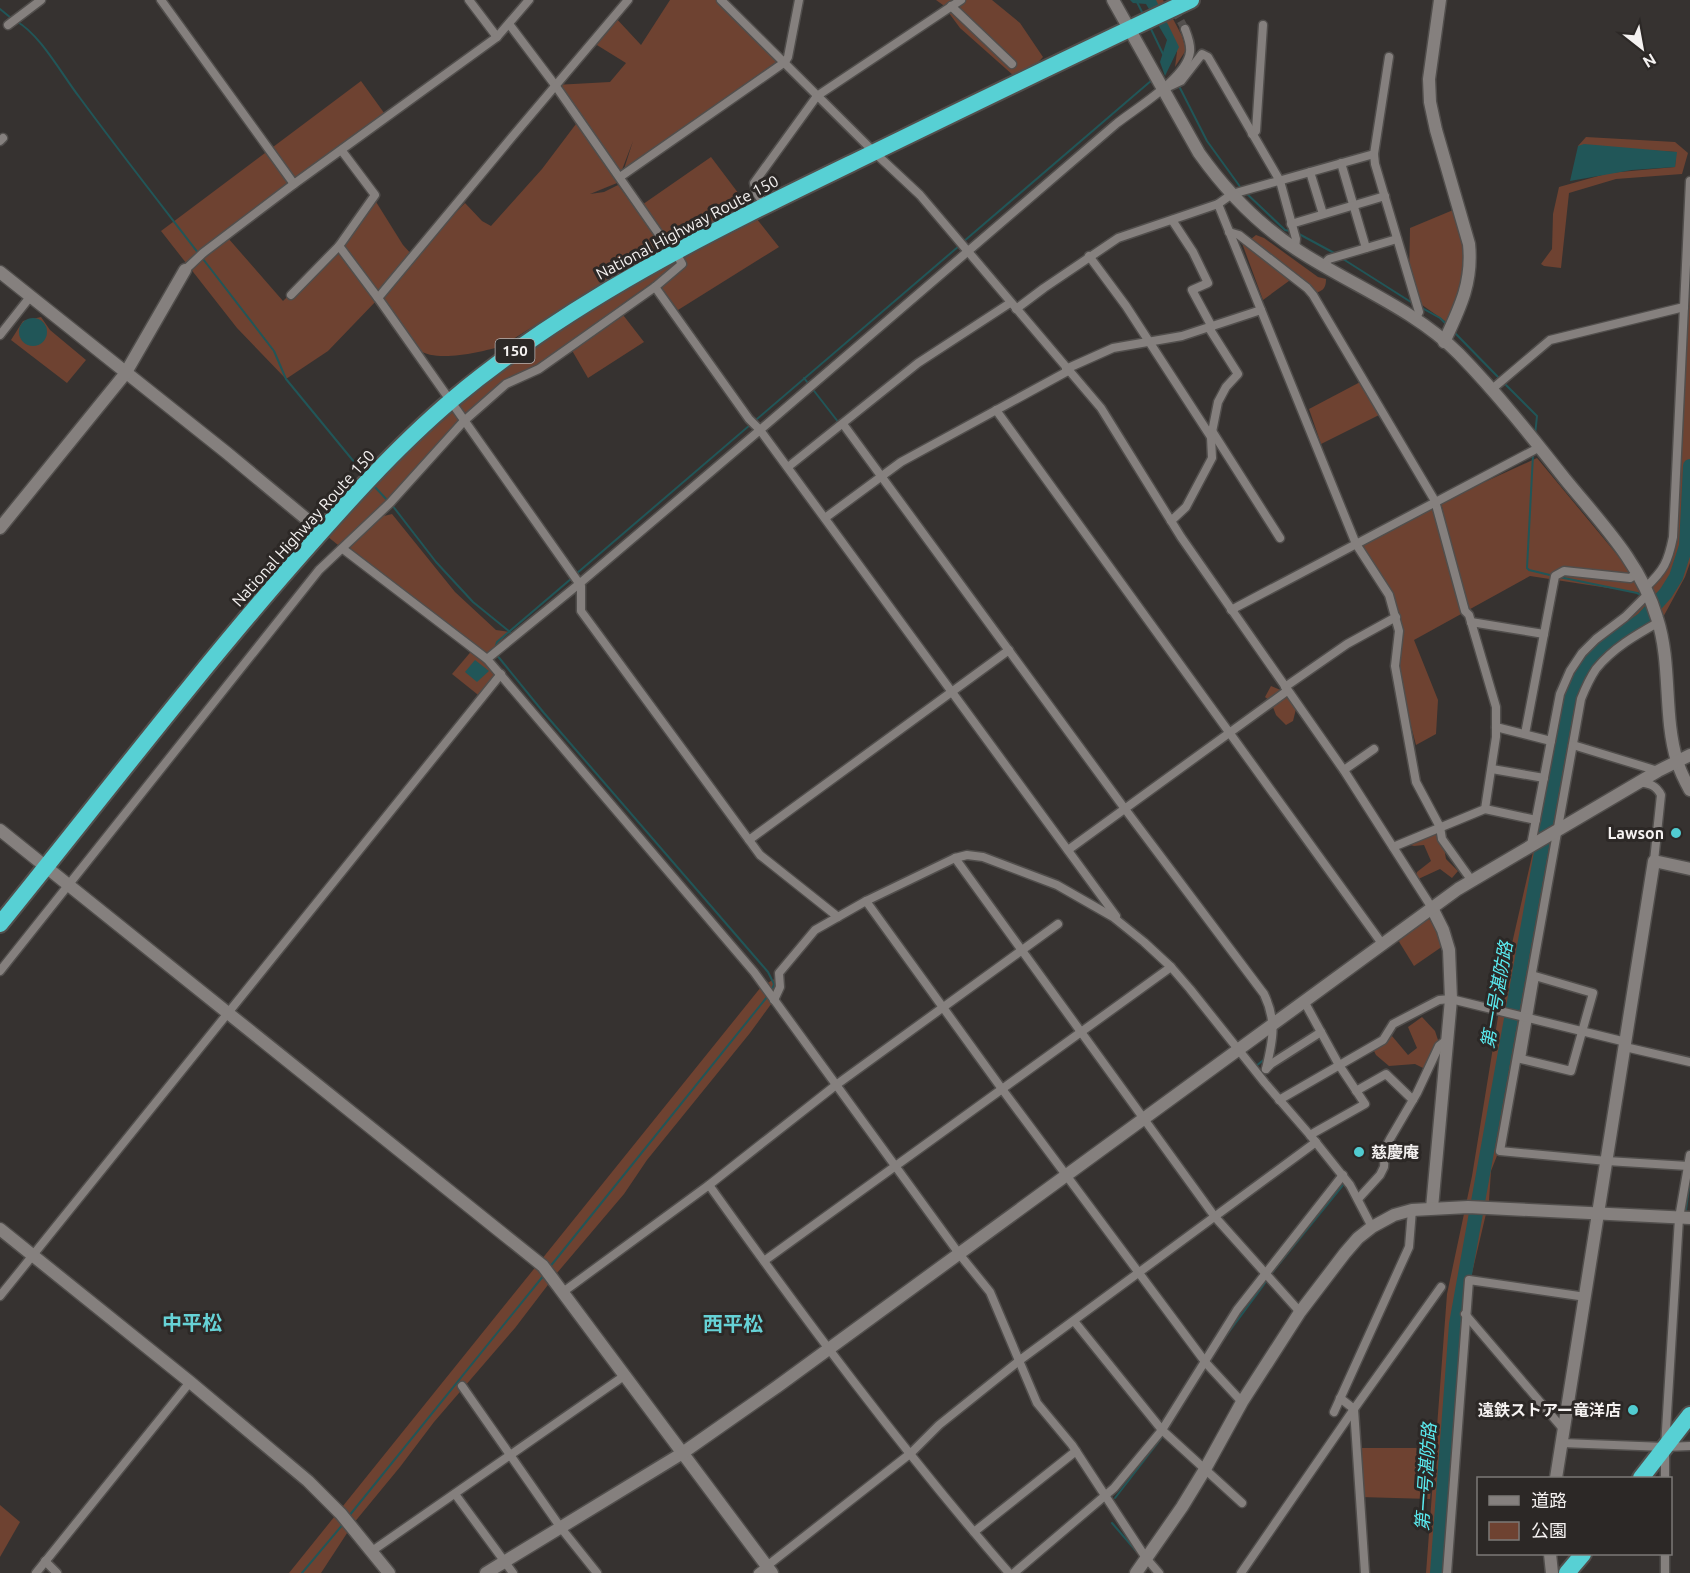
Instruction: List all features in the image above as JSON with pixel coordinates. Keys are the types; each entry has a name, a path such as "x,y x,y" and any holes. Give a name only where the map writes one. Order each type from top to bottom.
{"highway":[{"name":"National Highway Route 150","path":"0,924 242,623 322,532 364,486 450,401 514,351 598,295 673,252 765,205 1191,0"},
{"path":"1642,1477 1690,1415"},
{"path":"1567,1573 1582,1555"}],"street":[{"path":"8,25 41,0"},
{"path":"161,0 294,184"},
{"path":"469,0 497,37"},
{"path":"0,528 125,374 185,270 203,253 294,184 497,37 529,0"},
{"path":"378,298 628,0"},
{"path":"721,0 920,195 1101,408 1171,521 1344,770 1432,908 1443,930 1449,950 1451,999 1432,1208"},
{"path":"620,177 785,62 789,57 800,0"},
{"path":"765,205 754,183 817,96 961,0"},
{"path":"1113,0 1133,28 1152,71 1199,153 1232,194 1295,249 1415,320 1457,352 1540,447 1621,547 1647,590 1658,620 1667,664 1672,737 1677,761 1690,790"},
{"path":"1440,0 1429,79 1430,102 1469,244 1471,260 1470,277 1444,342"},
{"path":"951,6 1012,64"},
{"path":"0,972 319,570 390,503 464,421 506,384 539,369 654,287 682,264 509,24"},
{"path":"1252,134 1256,131 1263,25"},
{"path":"493,654 760,430 1178,73 1188,59 1189,41 1185,29"},
{"path":"1161,87 1181,81 1195,60 1205,54 1280,181 1296,239 1295,249"},
{"path":"1389,57 1374,154 1419,312 1415,320"},
{"path":"291,295 339,246 375,195 342,151"},
{"path":"788,467 918,363 1013,306 1118,237 1218,204 1232,194 1374,154"},
{"path":"1341,163 1366,248"},
{"path":"1310,172 1323,214"},
{"path":"1533,844 1560,694 1570,671 1582,653 1596,639 1625,617 1660,574 1668,560 1673,537 1690,181"},
{"path":"1291,224 1385,195"},
{"path":"1218,204 1356,544 1389,595 1399,631 1395,666 1416,782 1440,827 1442,839 1472,881"},
{"path":"1171,521 1186,507 1212,458 1211,434 1218,402 1226,387 1238,374 1210,328 1192,290 1208,283 1193,252 1172,220"},
{"path":"1229,232 1239,235 1314,295 1435,501 1465,611 1471,622 1496,707 1492,769 1485,809"},
{"path":"1323,265 1329,259 1397,239"},
{"path":"339,246 578,582 581,611 760,855 838,917"},
{"path":"1089,256 1126,306 1280,538"},
{"path":"0,272 322,532"},
{"path":"654,287 1122,924"},
{"path":"0,335 30,297"},
{"path":"1491,390 1550,340 1684,307"},
{"path":"825,518 901,462 1067,370 1113,348 1210,328 1261,310"},
{"path":"996,410 1383,945"},
{"path":"843,424 1264,994 1271,1009 1273,1026 1266,1069"},
{"path":"1231,610 1540,447"},
{"path":"343,549 493,654 501,674 754,972 960,1255 990,1292 1037,1403 1076,1451 1146,1558 1159,1573"},
{"path":"1524,734 1556,576 1564,572 1630,578 1638,573"},
{"path":"1068,850 1347,644 1396,617"},
{"path":"1658,620 1630,639 1596,669 1581,699 1500,1151 1689,1167"},
{"path":"1471,622 1544,634"},
{"path":"749,840 1009,650"},
{"path":"0,1296 501,674"},
{"path":"1496,727 1551,741"},
{"path":"1573,745 1658,771"},
{"path":"1344,770 1374,749"},
{"path":"486,1573 681,1454 960,1255 1432,908 1533,844 1690,754"},
{"path":"1492,769 1544,778"},
{"path":"1556,1477 1654,861 1662,795 1653,784 1639,782"},
{"path":"1393,847 1485,809 1536,820"},
{"path":"0,830 546,1271 765,1571 911,1453 939,1425 1020,1360 1316,1142"},
{"path":"774,1000 780,987 779,973 815,930 866,901 955,858 967,855 983,857 1012,867 1056,885 1113,917 1171,967 1316,1142 1358,1199 1372,1227"},
{"path":"955,858 1215,1217 1300,1312"},
{"path":"1654,861 1690,870"},
{"path":"866,901 1002,1089 1206,1363 1242,1402"},
{"path":"563,1292 710,1185 836,1084 1058,924"},
{"path":"764,1261 1171,967"},
{"path":"1535,976 1593,993 1583,1031 1571,1071 1521,1059 1524,1016 1535,976"},
{"path":"1279,1100 1383,1040 1393,1024 1440,1000 1451,999 1504,1011 1690,1062"},
{"path":"1305,1003 1339,1065 1365,1104 1310,1135"},
{"path":"1258,1074 1321,1032"},
{"path":"1358,1199 1380,1175 1384,1167 1385,1149 1413,1100 1439,1047 1448,1039"},
{"path":"1356,1091 1386,1074 1413,1100"},
{"path":"1665,1477 1665,1447 1690,1155"},
{"path":"1014,1573 1114,1488 1162,1430 1206,1363 1237,1310 1268,1277 1341,1177"},
{"path":"710,1185 829,1349 950,1505 1009,1573"},
{"path":"1136,1573 1182,1507 1242,1402 1300,1312 1345,1253 1372,1227 1394,1215 1432,1208 1483,1207 1685,1218"},
{"path":"1334,1412 1409,1247 1412,1210"},
{"path":"0,1229 190,1382 308,1481 335,1508 389,1573"},
{"path":"1447,1573 1469,1280 1586,1297"},
{"path":"1241,1573 1441,1287"},
{"path":"1465,1314 1564,1430"},
{"path":"1074,1321 1162,1430 1204,1471 1242,1503"},
{"path":"372,1551 624,1376"},
{"path":"36,1573 190,1382"},
{"path":"462,1386 561,1528 597,1573"},
{"path":"1340,1398 1354,1409 1365,1573"},
{"path":"1562,1443 1690,1446"},
{"path":"974,1532 1076,1451"},
{"path":"455,1494 513,1573"},
{"path":"1550,1555 1552,1573"},
{"path":"1665,1555 1665,1573"},
{"path":"45,1562 57,1573"}],"green space":[{"path":"670,0 720,0 778,61 624,169 633,141 617,183 590,194 604,192 618,185 636,209 711,157 748,206 662,246 502,346 459,355 427,354 419,350 408,339 378,299 328,351 286,379 237,328 161,231 361,81 387,117 228,238 283,301 332,253 373,197 403,245 413,256 465,203 482,221 491,226 542,169 579,120 555,85 610,82 626,63 592,42 614,16 641,45"},
{"path":"936,0 992,0 1020,23 1043,57 1033,68 1014,76 960,28 943,5"},
{"path":"1152,0 1163,0 1182,36 1186,50 1175,67 1177,52"},
{"path":"1586,137 1675,142 1688,153 1682,174 1616,179 1569,193 1561,268 1544,266 1541,264 1552,249 1553,214 1559,187 1609,173 1675,167 1676,152 1578,146"},
{"path":"1458,208 1470,269 1452,326 1415,300 1409,280 1410,228"},
{"path":"756,218 779,247 678,310 656,280 580,338 620,311 644,342 588,378 570,347 506,385 464,421 384,516 392,514 455,592 496,630 510,632 486,655 350,548 370,528 343,549 322,532 343,508 501,370 557,329 671,258"},
{"path":"1690,218 1690,563 1661,621 1608,657 1581,699 1500,1148 1491,1171 1489,1201 1469,1286 1447,1573 1426,1573 1447,1294 1472,1176 1505,974 1535,843 1558,703 1584,651 1647,594 1670,565"},
{"path":"1239,235 1245,240 1256,235 1264,238 1318,277 1326,279 1324,288 1313,295 1293,278 1263,300"},
{"path":"41,317 50,330 86,360 67,383 11,340 23,321"},
{"path":"1364,380 1383,413 1321,444 1309,409"},
{"path":"1537,458 1629,569 1641,593 1530,576 1414,640 1438,700 1436,734 1416,745 1395,666 1399,631 1390,595 1356,544 1435,501 1461,594 1441,502"},
{"path":"474,648 501,674 482,698 452,674"},
{"path":"1271,686 1290,694 1296,709 1293,721 1286,725 1276,715 1271,702 1265,697"},
{"path":"1441,830 1446,859 1458,871 1452,878 1440,869 1414,881 1417,872 1431,861 1424,845 1406,844"},
{"path":"1428,917 1443,946 1414,966 1398,940"},
{"path":"779,976 777,996 750,1033 647,1160 624,1194 557,1273 515,1328 434,1422 353,1524 321,1573 289,1573 761,987"},
{"path":"1422,1017 1435,1031 1439,1043 1425,1069 1415,1064 1389,1066 1376,1055 1373,1049 1392,1036 1408,1055 1417,1048 1408,1027"},
{"path":"1360,1448 1435,1448 1430,1499 1360,1497"},
{"path":"0,1505 20,1522 0,1557"}],"water":[{"path":"1130,0 1156,0 1179,47 1165,76 1160,62 1167,40 1146,4 1133,3"},
{"path":"1584,144 1677,152 1675,167 1632,170 1570,181 1578,146"},
{"path":"33,318 43,322 47,332 43,342 33,346 23,342 19,332 23,322"},
{"path":"475,660 489,671 477,682 465,672"}],"waterway":[{"path":"1136,0 1144,16"},
{"path":"0,9 11,18"},
{"path":"16,21 42,45 199,254"},
{"path":"1150,27 1163,54"},
{"path":"963,242 1152,80"},
{"path":"1179,86 1207,141 1241,188"},
{"path":"1245,192 1285,230 1290,231"},
{"path":"1299,234 1336,254"},
{"path":"576,574 959,246"},
{"path":"203,259 274,351 286,379 364,474"},
{"path":"1343,259 1414,304"},
{"path":"1422,308 1440,318 1447,325"},
{"path":"1453,331 1499,378"},
{"path":"804,378 839,423"},
{"path":"1503,382 1537,416 1535,435"},
{"path":"1533,455 1527,568 1554,576"},
{"name":"第一号湛防路","path":"1437,1573 1456,1324 1567,708 1579,673 1602,648 1643,619 1666,593 1676,577 1686,546 1690,466"},
{"path":"374,486 388,501"},
{"path":"392,505 436,562 473,602 510,632"},
{"name":"第一号湛防路","path":"1686,546 1690,552"},
{"path":"1559,577 1641,595"},
{"path":"495,649 497,642 572,578"},
{"path":"496,654 544,713 768,972 774,984 771,992"},
{"path":"549,1268 767,997"},
{"path":"1256,1066 1266,1058"},
{"path":"1686,1210 1690,1181"},
{"path":"1271,1274 1343,1185 1342,1182"},
{"path":"349,1516 544,1275"},
{"path":"1223,1340 1268,1279"},
{"path":"1166,1431 1182,1405"},
{"path":"1115,1498 1163,1436"},
{"path":"302,1573 344,1523"},
{"path":"1112,1523 1137,1552"}],"tunnel":[{"path":"1169,0 1185,29"}],"place":[{"name":"Lawson","path":"1676,833"},
{"name":"慈慶庵","path":"1359,1152"},
{"name":"遠鉄ストアー竜洋店","path":"1633,1410"}],"district":[{"name":"中平松","path":"192,1323"},
{"name":"西平松","path":"733,1324"}]}
